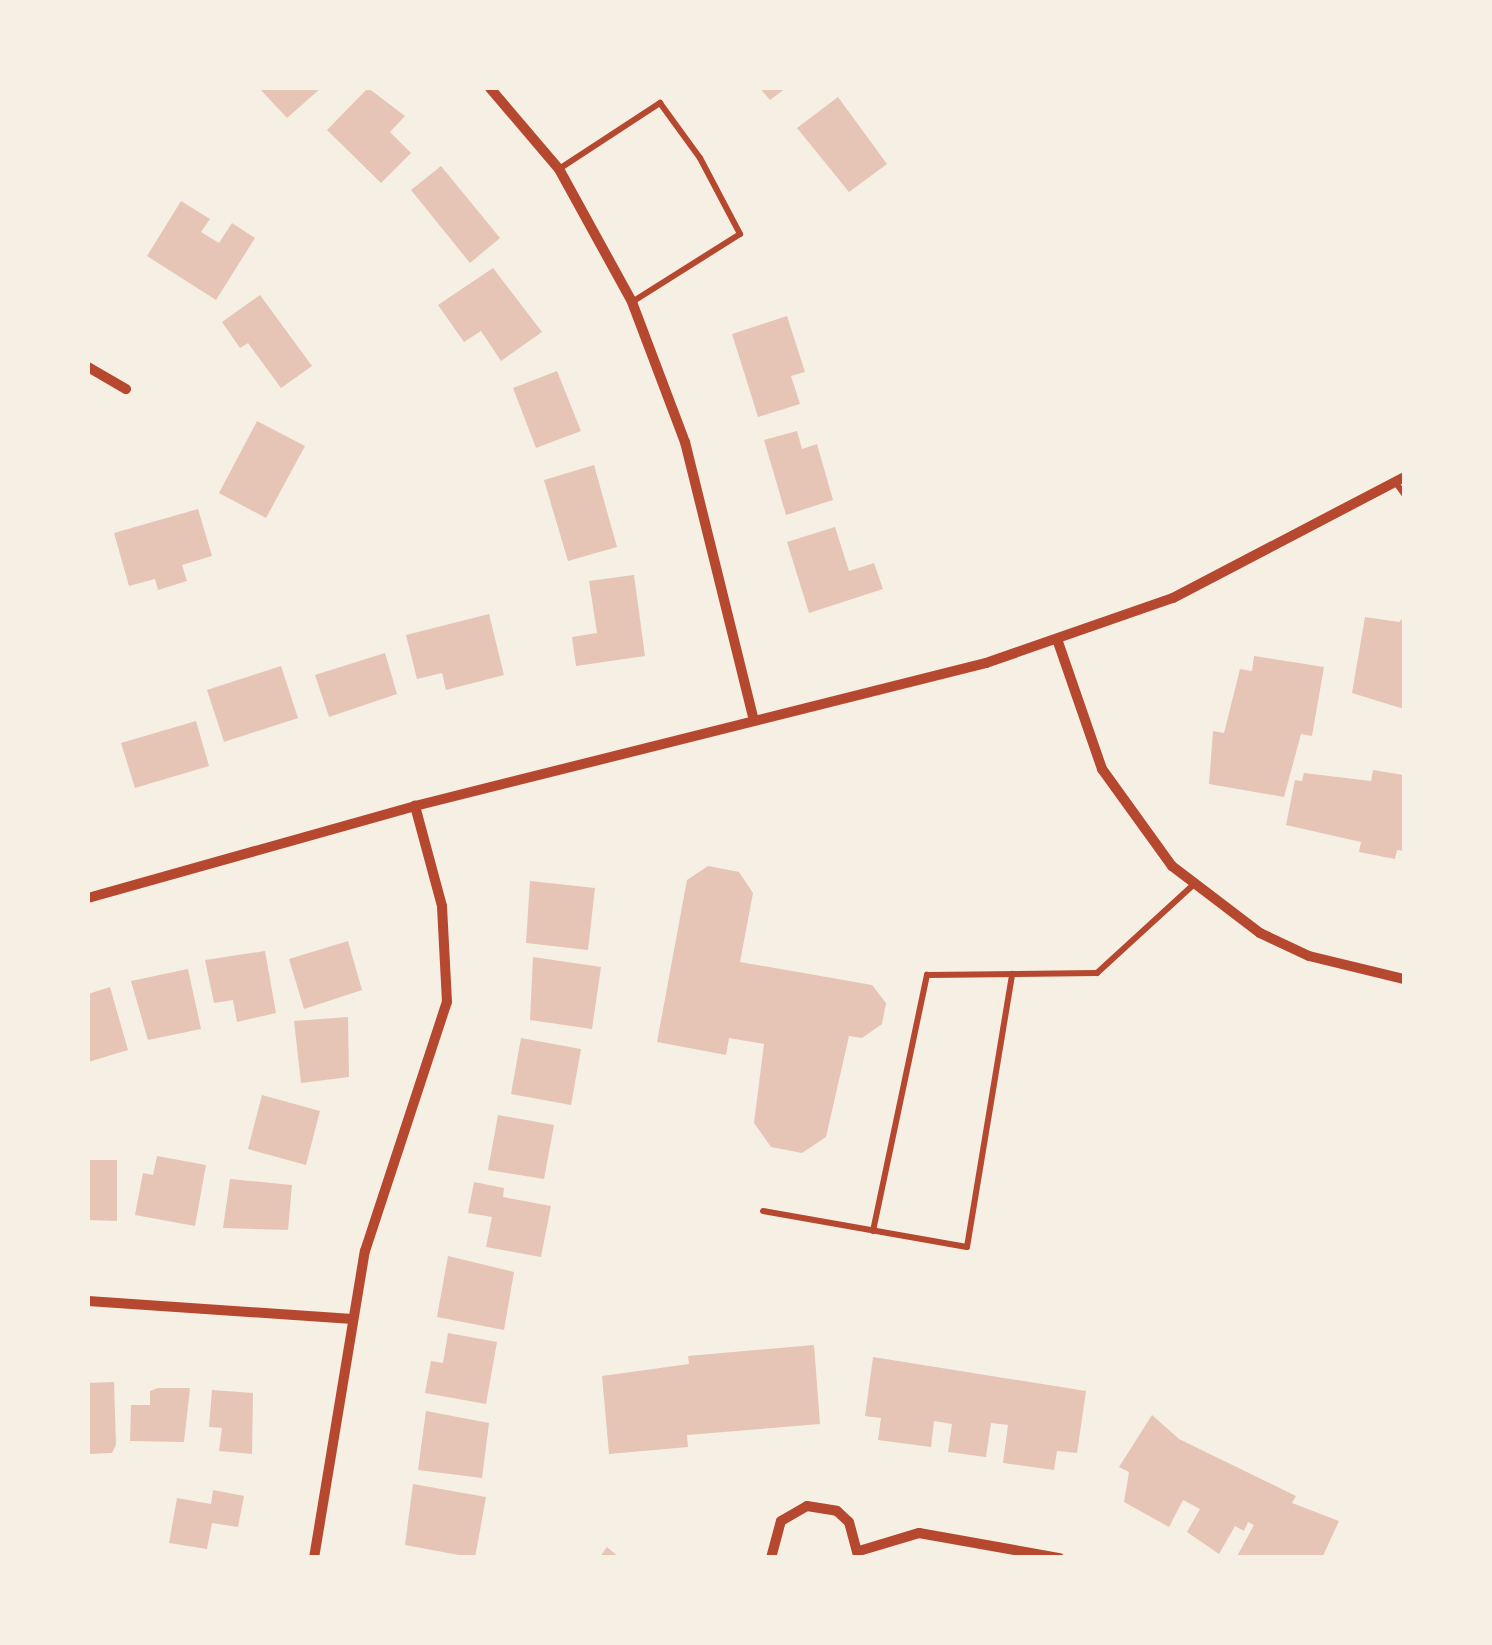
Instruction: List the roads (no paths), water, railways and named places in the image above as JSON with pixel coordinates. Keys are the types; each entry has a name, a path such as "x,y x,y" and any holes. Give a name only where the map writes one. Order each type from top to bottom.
{"street":[{"path":"490,88 559,169 632,302 686,442 754,720"},
{"path":"88,367 126,389"},
{"path":"88,898 415,806 1056,639 1251,563 1400,480"},
{"path":"1056,639 1112,786 1142,833 1193,885 1260,933 1309,956 1404,979"},
{"path":"314,1558 352,1319 376,1212 447,1002 442,906 415,806"},
{"path":"88,1301 352,1319"},
{"path":"771,1558 781,1521 808,1506 838,1512 850,1522 858,1554 919,1533 1060,1558"}],"lane":[{"path":"559,169 660,103 700,158 740,234 632,302"},
{"path":"1400,480 1404,494"},
{"path":"873,1231 927,976 1097,973 1193,885"},
{"path":"763,1212 967,1247 1012,974"}]}
